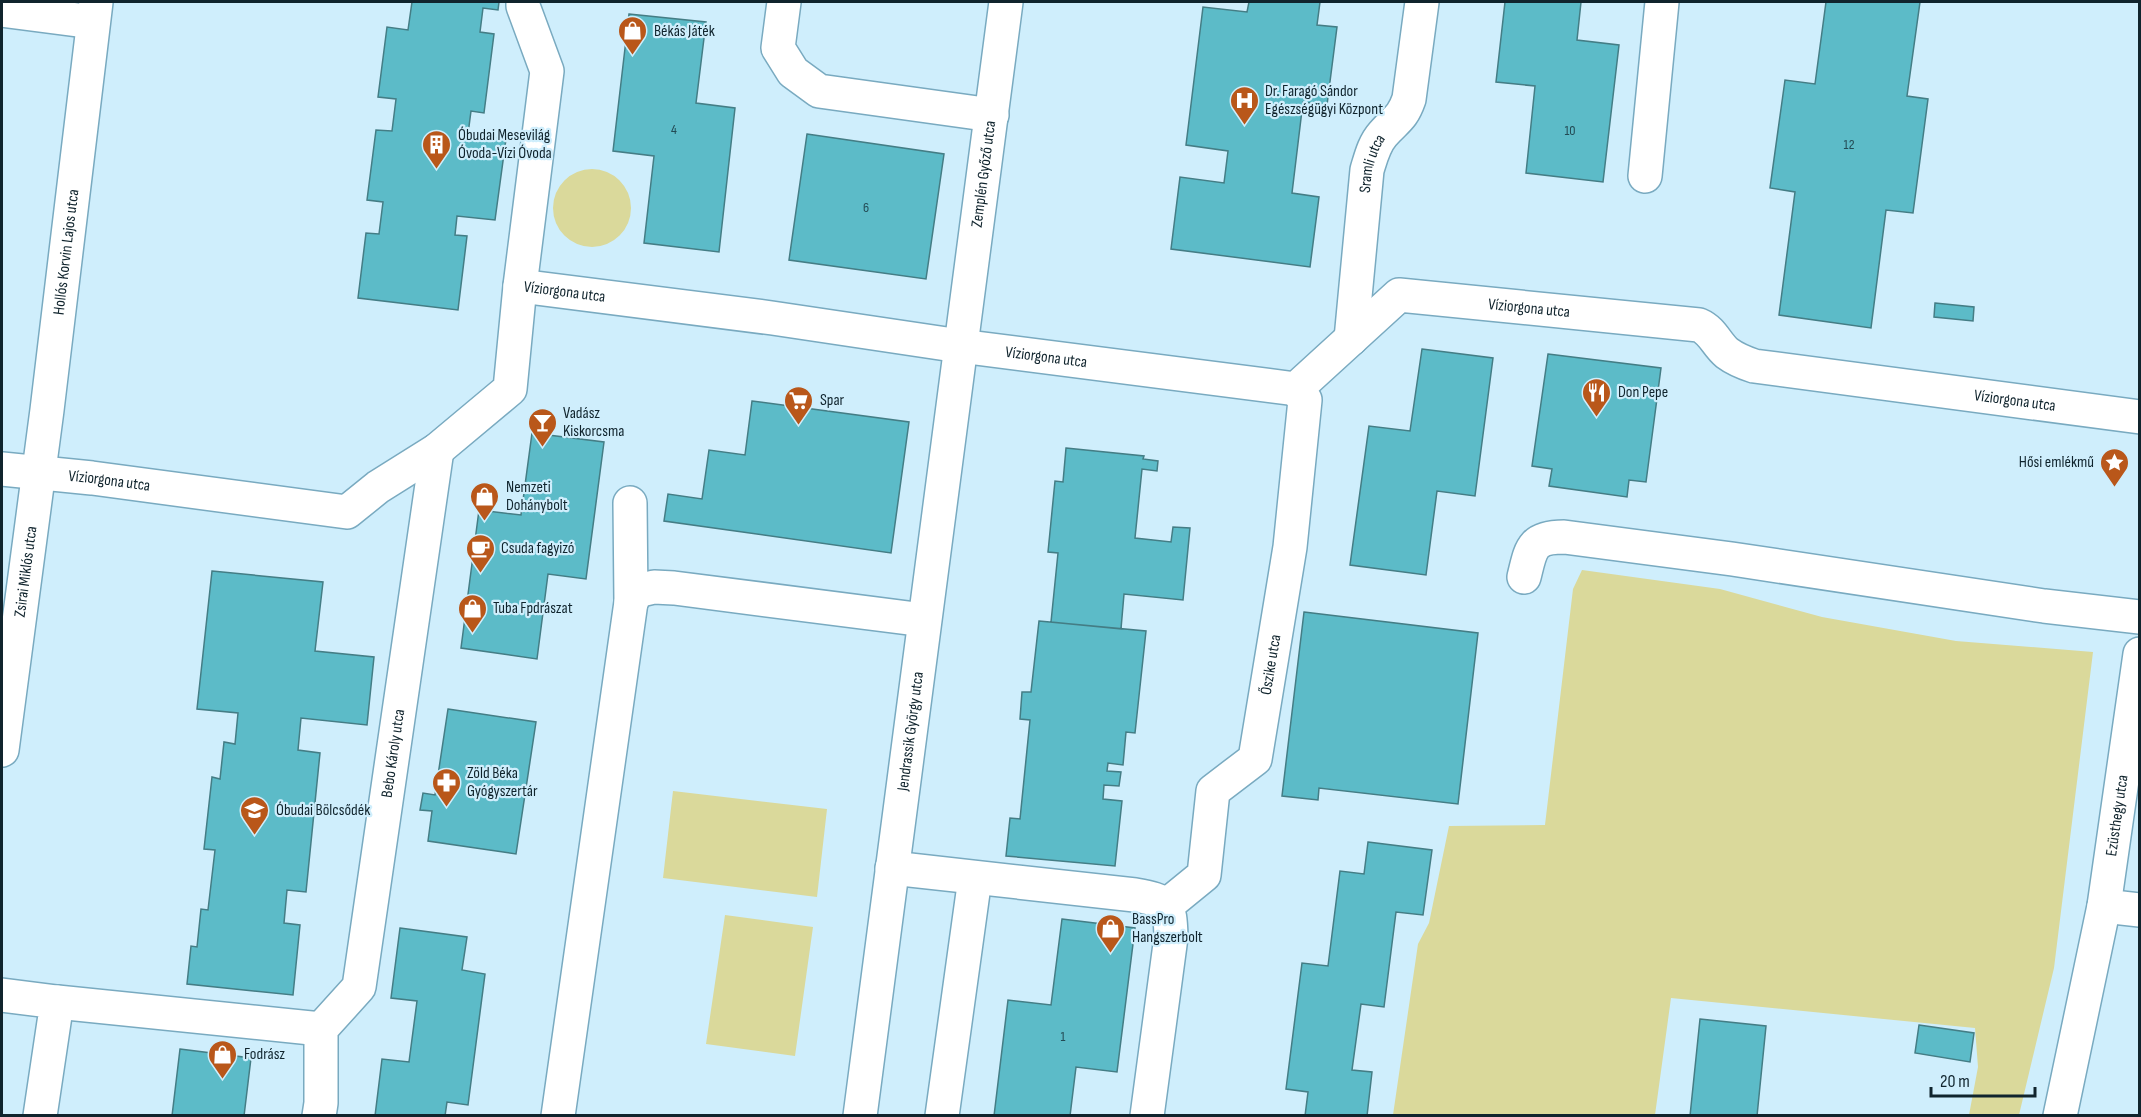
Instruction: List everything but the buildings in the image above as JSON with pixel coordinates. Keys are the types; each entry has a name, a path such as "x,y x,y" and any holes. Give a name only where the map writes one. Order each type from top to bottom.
{"street":[{"path":"520,286 547,71 523,2"},
{"path":"784,2 778,48 793,72 819,91 992,116"},
{"name":"Zemplén Győző utca","path":"960,346 1006,2"},
{"name":"Sramli utca","path":"1351,339 1367,170 1374,147 1382,135 1404,114 1409,99 1422,2"},
{"path":"1645,176 1662,2"},
{"path":"2,10 94,12"},
{"name":"Hollós Korvin Lajos utca","path":"36,487 94,12"},
{"name":"Víziorgona utca","path":"2,469 36,487 92,478 347,512 378,487 437,450 510,389 520,286 1296,389 1399,295 1414,296 1699,325 1709,331 1727,353 1754,366 2139,417"},
{"name":"Jendrassik György utca","path":"860,1116 960,346"},
{"name":"Őszike utca","path":"1166,906 1203,875 1213,791 1255,759 1290,547 1305,400 1296,389"},
{"name":"Bebo Károly utca","path":"321,1029 359,987 437,450"},
{"name":"Zsirai Miklós utca","path":"2,750 5,689 36,487"},
{"path":"558,1116 631,602 630,503"},
{"path":"1524,577 1530,552 1538,542 1547,537 1564,537 1732,559 2044,606 2139,617"},
{"path":"631,602 637,591 654,587 674,588 924,620"},
{"name":"Ezüsthegy utca","path":"2060,1116 2104,906 2139,654"},
{"path":"892,868 1135,895 1158,899 1166,906 1170,919 1171,937 1146,1116"},
{"path":"942,1116 975,878"},
{"path":"2104,906 2139,910"},
{"path":"2,995 321,1029 319,1116"},
{"path":"40,1116 57,1002"}],"shaded area":[{"path":"584,169 600,169 614,175 625,186 631,200 631,216 625,230 614,241 600,247 584,247 570,241 559,230 553,216 553,200 559,186 570,175"},
{"path":"1582,570 1720,589 1822,617 1956,641 2093,652 2054,968 2019,1115 1969,1115 1978,1067 1975,1028 1671,998 1655,1115 1393,1115 1418,944 1429,923 1449,826 1545,825 1573,589"},
{"path":"673,791 827,809 817,897 663,878"},
{"path":"725,915 813,927 795,1056 706,1044"}],"place":[{"name":"Békás Játék","path":"633,56"},
{"name":"Dr. Faragó Sándor Egészségügyi Központ","path":"1244,126"},
{"name":"Óbudai Mesevilág Óvoda-Vízi Óvoda","path":"437,170"},
{"name":"Don Pepe","path":"1597,418"},
{"name":"Spar","path":"799,426"},
{"name":"Vadász Kiskorcsma","path":"542,448"},
{"name":"Hősi emlékmű","path":"2115,488"},
{"name":"Nemzeti Dohánybolt","path":"485,522"},
{"name":"Csuda fagyizó","path":"480,574"},
{"name":"Tuba Fpdrászat","path":"472,634"},
{"name":"Zöld Béka Gyógyszertár","path":"446,808"},
{"name":"Óbudai Bölcsődék","path":"255,836"},
{"name":"BassPro Hangszerbolt","path":"1111,954"},
{"name":"Fodrász","path":"223,1080"}]}
